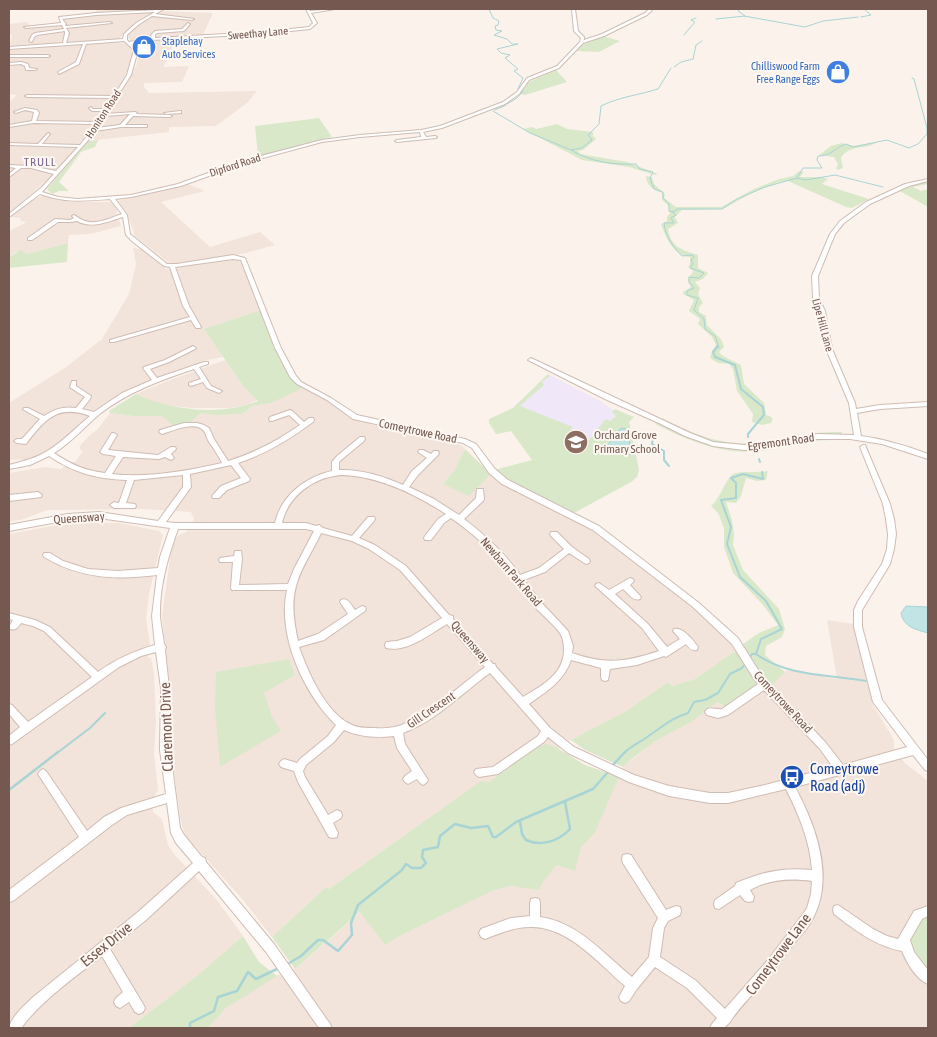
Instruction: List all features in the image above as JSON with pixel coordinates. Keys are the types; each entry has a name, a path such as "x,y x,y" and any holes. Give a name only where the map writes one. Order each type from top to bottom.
{"street":[{"name":"Sweethay Lane","path":"9,48 262,34 315,25 308,10 333,9"},
{"path":"573,9 576,30 581,34 598,37"},
{"path":"581,34 582,42 598,37 646,14 651,9"},
{"path":"128,42 124,37 130,30 160,10"},
{"path":"64,45 67,35 60,18 102,13 160,10"},
{"path":"151,15 192,17"},
{"path":"26,26 64,27 110,23"},
{"path":"151,31 183,30 187,25"},
{"path":"30,38 36,34 64,27"},
{"path":"154,39 153,36 156,32"},
{"name":"Honiton Road","path":"9,216 39,192 81,146 98,123 123,84 133,64 136,50 128,42"},
{"name":"Dipford Road","path":"39,192 71,200 112,198 139,194 179,185 243,162 314,143 360,136 434,129 504,104 518,93 528,80 558,67 582,42"},
{"path":"63,72 78,63 85,44"},
{"path":"26,56 32,47"},
{"path":"9,56 48,56"},
{"path":"9,64 24,63 27,65 27,69 35,69"},
{"path":"27,96 113,97"},
{"path":"17,110 36,111 43,108"},
{"path":"89,108 105,110"},
{"path":"34,122 36,111"},
{"path":"102,115 178,113"},
{"path":"121,126 132,115 170,116"},
{"path":"9,126 34,122 98,123"},
{"path":"93,130 121,126 146,126"},
{"path":"421,131 424,138"},
{"path":"39,145 48,134"},
{"path":"397,142 435,137"},
{"path":"9,144 81,146"},
{"path":"9,166 20,166 57,173"},
{"path":"9,176 20,166"},
{"name":"Lipe Hill Lane","path":"858,437 852,403 829,349 822,311 816,298 814,276 833,234 842,222 868,203 907,185 928,180"},
{"path":"112,198 124,215 128,234 135,242 163,263 172,266 186,306 198,327"},
{"path":"9,208 17,209"},
{"path":"30,239 55,219 70,221 75,218 91,225 124,215"},
{"name":"Comeytrowe Road","path":"172,266 226,258 240,258 244,262 278,348 293,377 299,383 329,399 355,417 464,441 474,446 492,470 505,482 596,528 696,606 735,641 750,666 823,746 841,770"},
{"path":"112,341 193,318"},
{"path":"155,380 142,369 188,353 193,348"},
{"name":"Egremont Road","path":"531,360 680,432 710,444 754,448 813,437 858,437 888,444 928,457"},
{"path":"9,467 31,462 50,454 95,415 130,392 155,380 206,363"},
{"path":"196,367 209,390 219,391"},
{"path":"190,384 204,380"},
{"path":"71,386 88,396 79,408"},
{"path":"853,412 880,407 928,404"},
{"path":"24,442 43,418 63,409 79,408 95,415"},
{"path":"26,409 43,418"},
{"path":"272,419 293,411 304,425"},
{"path":"50,454 71,468 108,476 160,476 229,463 267,449 311,420"},
{"path":"162,432 169,427 188,424 212,432 210,439 229,463 249,478 224,488 216,496"},
{"path":"114,435 101,453 159,457 168,456 173,449"},
{"path":"335,472 336,462 339,458 360,443"},
{"path":"863,447 890,516 893,541 887,563 858,610 858,628 878,702 928,767"},
{"path":"405,487 415,473 434,455 422,452"},
{"path":"108,476 121,454"},
{"path":"160,524 187,488 186,472"},
{"name":"Newbarn Park Road","path":"278,525 282,508 294,495 314,479 335,472 358,473 405,487 422,495 459,519 484,539 519,579 529,594 565,633 569,647 569,656"},
{"path":"122,505 132,477"},
{"path":"459,519 480,499 480,491"},
{"path":"9,498 38,495"},
{"path":"114,505 132,506"},
{"path":"442,535 430,535 441,521 451,514"},
{"name":"Queensway","path":"9,528 68,517 92,515 175,526 278,525 319,528 354,539 372,547 404,568 450,618 547,731 571,750 618,773 646,784 710,798 744,795 914,750"},
{"path":"354,539 371,519"},
{"name":"Claremont Drive","path":"175,526 164,557 156,616 162,647 166,704 165,750 175,829 180,839 201,862 278,960 326,1028"},
{"path":"319,528 291,587 289,608 295,645 306,677 320,700 342,725 331,739 303,762 298,774 333,832"},
{"path":"554,534 568,549 586,561"},
{"path":"519,579 542,570 568,549"},
{"path":"223,560 238,556 235,592 291,587"},
{"path":"49,560 106,575 162,571"},
{"path":"609,594 627,583 637,597"},
{"path":"599,586 645,626 666,653"},
{"path":"344,602 353,614"},
{"path":"295,645 321,637 362,609"},
{"path":"13,627 15,618 35,623 47,629 97,676"},
{"path":"389,645 398,646 406,643 450,618"},
{"path":"677,631 694,646"},
{"path":"522,703 561,675 569,656 606,666 628,665 666,653 686,639"},
{"path":"9,741 97,676 124,660 162,647"},
{"path":"605,677 606,666"},
{"name":"Gill Crescent","path":"342,725 362,732 398,731 413,724 492,667"},
{"path":"710,712 718,714 725,712 765,684"},
{"path":"9,708 27,728"},
{"path":"398,731 400,745 420,776 408,779"},
{"path":"479,772 495,771 541,739 547,731"},
{"path":"284,764 299,768"},
{"path":"43,774 85,837"},
{"name":"Comeytrowe Lane","path":"716,1028 746,996 805,921 811,910 815,896 816,876 813,846 809,831 788,784"},
{"path":"9,897 85,837 125,811 171,797"},
{"path":"326,822 337,815"},
{"path":"627,859 664,916"},
{"name":"Essex Drive","path":"14,1028 36,1002 148,911 201,862"},
{"path":"719,904 740,887 753,881 780,874 816,876"},
{"path":"740,887 749,897"},
{"path":"535,903 535,921"},
{"path":"838,910 875,938 890,944 905,946"},
{"path":"625,997 654,960 659,928 664,916 676,911"},
{"path":"928,911 918,915 906,933 905,946 914,962 928,978"},
{"path":"485,933 522,920 549,924 569,931 585,941 633,985"},
{"path":"103,947 139,1008"},
{"path":"654,960 691,984 726,1018"},
{"path":"120,1002 130,994"}],"shaded area":[{"path":"160,9 134,23 118,40 9,48 12,35 9,34 9,24 26,22 30,25 59,24 64,22 62,18 95,14 96,10"},
{"path":"161,11 213,13 202,37 175,38 171,50 163,50 162,55 170,55 163,67 189,66 182,82 144,83 144,87 149,93 257,91 247,103 216,126 169,127 169,132 88,141 100,127 110,106 131,76 137,64 139,51 156,47 147,45 151,42 131,41 127,36 140,23"},
{"path":"116,42 126,44 133,50 131,63 121,84 107,102 89,132 53,175 9,213 9,102 17,95 9,94 9,49"},
{"path":"188,184 205,191 161,202 210,247 260,232 275,245 246,253 178,265 168,262 135,236 127,213 117,201"},
{"path":"45,195 72,202 111,202 115,205 117,210 116,219 119,220 121,226 91,234 69,235 68,243 27,254 16,252 9,258 9,231 27,222 21,221 20,218 10,217 31,200"},
{"path":"133,248 142,249 166,269 238,259 241,261 261,310 205,329 223,357 207,360 160,376 99,409 60,444 44,454 32,459 9,460 9,403 66,367 102,339 129,294 136,264"},
{"path":"225,360 243,386 258,400 243,406 230,408 192,408 163,405 136,394 165,382"},
{"name":"Orchard Grove Primary School","path":"548,374 601,401 611,409 634,417 629,422 639,470 637,477 572,514 511,431 496,434 489,421 513,408"},
{"path":"303,388 325,399 351,418 373,425 447,440 462,446 465,449 454,471 443,484 491,474 514,491 588,526 684,599 729,641 735,651 695,679 672,686 668,682 626,711 571,740 558,749 554,746 527,753 489,782 481,782 329,889 326,887 272,937 243,900 187,837 184,833 180,817 171,748 172,711 162,616 171,551 175,540 179,535 186,532 194,519 191,512 143,509 47,510 21,520 9,521 9,473 45,467 60,469 75,462 83,451 80,450 80,446 98,429 110,413 133,416 161,416 174,426 190,423 201,413 214,415 241,414 252,406 270,403"},
{"path":"73,522 119,523 159,531 163,535 149,594 146,619 150,645 148,658 151,658 154,674 156,722 154,754 158,790 152,800 153,812 162,819 168,845 174,854 216,899 243,936 198,975 129,1028 9,1028 9,534"},
{"path":"827,620 854,624 873,705 894,740 894,748 905,763 928,781 928,1028 208,1028 226,1008 273,977 295,969 361,912 385,945 492,891 510,886 532,888 543,882 557,865 595,833 623,767 650,745 676,728 683,727 718,702 725,707 772,685 787,670 837,679"}],"green space":[{"path":"603,36 620,41 599,52 576,51 585,43"},
{"path":"556,70 567,82 525,95 520,94 529,82"},
{"path":"319,118 332,137 258,156 255,126"},
{"path":"557,124 567,129 593,132 593,136 596,139 583,150 578,151 580,154 627,162 658,174 655,175 629,167 582,160 523,129 532,127 536,129"},
{"path":"98,140 95,147 81,152 59,182 69,191 59,191 52,194 47,189 88,141"},
{"path":"877,142 853,149 844,154 841,158 843,168 838,170 834,157 819,155 831,146 842,143 854,146"},
{"path":"799,171 804,172 800,177 828,179 822,184 869,199 852,208 846,207 788,181 779,182 752,193 723,209 682,210 675,217 678,223 668,229 669,235 675,244 698,255 698,268 708,273 703,279 695,282 700,288 698,294 703,303 699,307 699,312 706,316 707,325 721,339 724,347 719,352 741,365 744,384 764,403 766,415 773,419 771,423 762,425 752,422 753,414 737,391 733,369 729,364 718,363 710,358 716,345 712,337 698,324 700,319 689,311 694,300 683,294 683,292 691,287 688,279 693,271 688,267 690,257 684,256 675,250 668,240 661,224 667,221 667,216 670,214 668,205 662,200 662,193 649,185 646,176 652,177 654,184 665,194 664,198 676,207 721,207 754,189 779,179 793,176"},
{"path":"928,181 928,184 913,187 921,191 928,189 928,207 900,191 919,182"},
{"path":"68,243 67,262 9,268 9,258 20,250 27,254"},
{"path":"261,310 282,364 295,382 303,388 271,403 252,406 241,414 214,415 201,413 190,423 174,426 161,416 133,416 110,413 109,411 136,394 165,404 197,410 228,409 258,401 243,386 204,329"},
{"name":"Orchard Grove Primary School","path":"548,374 550,376 542,382 544,385 520,406 573,427 570,430 589,440 606,419 610,421 616,416 612,412 615,409 634,417 629,422 639,470 637,477 572,514 521,488 494,470 532,460 511,431 496,434 489,423 489,419 513,408"},
{"path":"662,418 698,434 735,443 761,442 820,433 842,432 842,434 802,436 758,445 735,446 713,442 691,434 659,420"},
{"path":"658,421 693,440 731,449 745,450 775,447 812,439 844,438 844,440 813,441 753,452 724,450 682,437 655,424"},
{"path":"465,449 491,474 469,496 443,484 454,471"},
{"path":"768,471 766,480 757,481 746,478 741,496 736,503 726,502 732,520 733,545 743,570 779,609 785,629 782,637 766,646 765,655 785,672 772,685 766,682 745,653 747,652 743,644 759,633 778,625 763,605 733,573 724,547 724,528 718,513 711,506 729,478 736,473"},
{"path":"735,651 756,679 756,689 729,707 725,707 718,702 691,722 651,744 623,767 585,750 571,740 626,711 668,682 672,686 695,679"},
{"path":"289,659 295,675 264,693 272,717 281,731 220,767 215,707 216,672"},
{"path":"539,745 554,746 585,765 619,777 595,833 581,847 575,871 557,865 539,890 510,886 492,891 385,945 360,912 295,969 272,937 326,887 329,889 481,781 489,782"},
{"path":"928,915 928,974 914,956 909,938 922,918"},
{"path":"243,936 259,962 277,976 226,1008 208,1028 129,1028 198,975"}],"water":[{"path":"625,428 627,430 631,455 607,446 620,429"},
{"path":"906,606 928,607 928,633 919,631 905,622 901,613"}],"waterway":[{"path":"489,9 493,18 499,21 498,25 495,26 496,30 502,31 494,35 507,39 512,44 518,44 497,49 501,53 510,55 505,58 518,69 514,71 523,78 518,89"},
{"path":"740,9 738,11 744,16"},
{"path":"861,17 871,15 864,9"},
{"path":"716,19 744,16"},
{"path":"744,16 805,27 823,21 858,17"},
{"path":"684,35 695,22 691,20 696,18"},
{"path":"674,67 681,62 693,59 696,45 702,41"},
{"path":"571,150 582,148 592,140 588,135 599,124 601,106 622,98 658,89 671,68"},
{"path":"797,178 803,168 822,168 817,160 818,156 827,155 846,144 853,147 887,140 909,148 918,144 927,134 927,128 914,79 912,78"},
{"path":"507,104 517,98 523,91"},
{"path":"495,110 506,105"},
{"path":"493,111 530,133 571,150"},
{"path":"571,150 594,160 619,164 636,164 640,169 653,172 650,178 654,189 663,192 663,198 669,204 669,211 673,212"},
{"path":"797,178 806,180 835,175 883,187"},
{"path":"673,212 678,209 722,209 737,199 765,187 797,178"},
{"path":"673,212 676,215 671,218 674,223 664,223 668,237 682,256 693,255 694,257 691,260 693,264 690,268 704,273 699,278 689,277 689,282 694,288 687,291 687,295 698,298 694,310 704,319 705,329 715,336 719,348"},
{"path":"718,346 713,352 715,357 735,365 741,389 763,407 764,415 748,434 748,437"},
{"path":"653,438 652,444 664,451 664,460 669,466"},
{"path":"756,654 761,639 782,629 766,601 740,577 727,544 731,527 721,500 736,498 736,483 731,478 743,474 763,479 762,472"},
{"path":"749,659 752,654 756,654"},
{"path":"756,654 781,667 795,671 866,681"},
{"path":"624,753 668,722 688,713 694,702 705,700 718,693 730,674 742,668 746,663"},
{"path":"57,753 90,728 105,713"},
{"path":"9,790 58,752"},
{"path":"612,766 624,753"},
{"path":"286,965 301,956 318,940 323,940 338,951 352,935 351,923 358,905 402,870 406,864 412,868 421,868 426,863 422,857 423,850 438,847 440,836 455,824 471,828 488,826 493,837 496,837 516,822 593,789 608,772"},
{"path":"520,821 522,834 526,840 538,843 555,840 570,829 565,802"},
{"path":"190,1028 190,1023 214,1011 218,997 237,991 248,972 256,979 279,968"}],"place":[{"name":"Staplehay Auto Services","path":"144,47"},
{"name":"Chilliswood Farm Free Range Eggs","path":"838,72"},
{"name":"Orchard Grove Primary School","path":"576,442"},
{"name":"Comeytrowe Road (adj)","path":"792,777"}],"district":[{"name":"TRULL","path":"40,162"}]}
